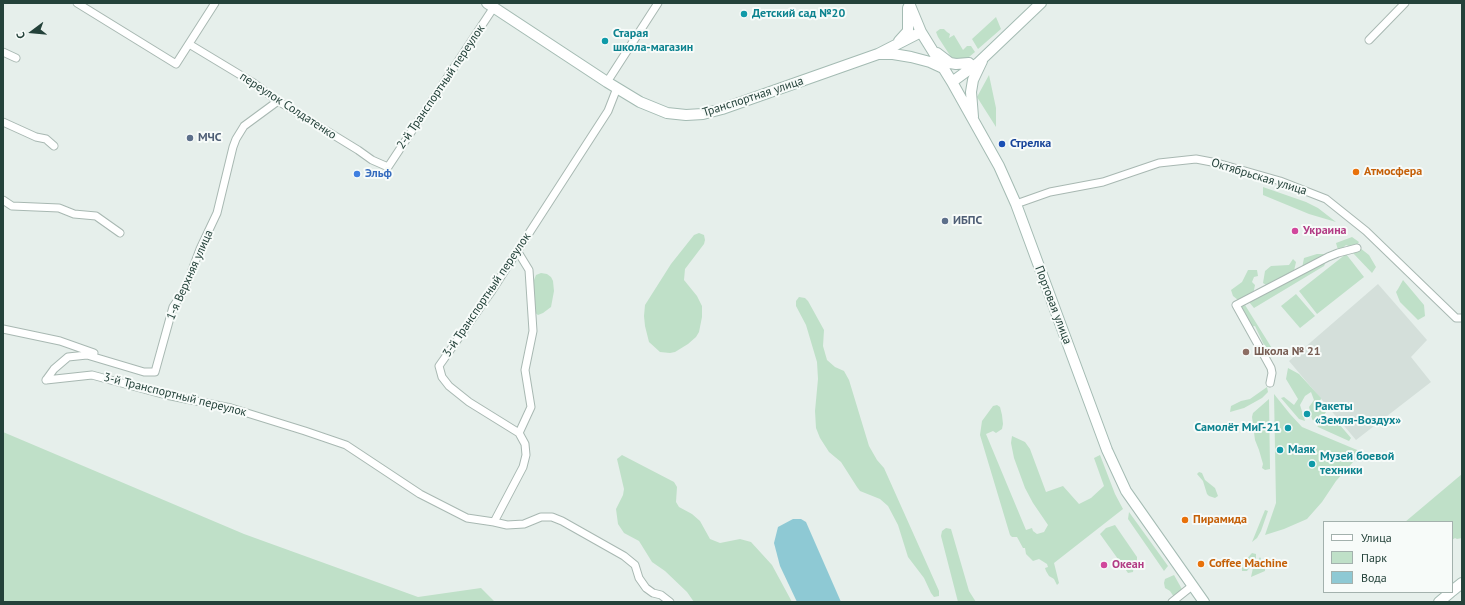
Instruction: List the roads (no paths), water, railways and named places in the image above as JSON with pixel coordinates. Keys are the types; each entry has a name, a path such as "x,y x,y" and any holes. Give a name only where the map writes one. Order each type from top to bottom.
{"main road":[{"name":"Портовая улица","path":"908,3 921,32 952,82 999,166 1016,204 1111,460 1133,503 1204,602"},
{"path":"895,45 908,30 908,3"},
{"path":"952,82 984,57 1041,3"},
{"name":"Транспортная улица","path":"491,5 616,88 640,102 659,111 686,115 703,114 722,109 878,54 921,32"},
{"path":"930,47 950,62 956,64 969,63"},
{"name":"Транспортная улица","path":"878,54 912,56 943,68"},
{"path":"943,68 958,67 984,57"},
{"path":"974,121 972,86 973,80 984,57"},
{"path":"1453,590 1462,583"},
{"path":"1439,602 1450,593"}],"street":[{"path":"77,3 176,64 215,3"},
{"path":"607,82 658,3"},
{"path":"1369,40 1404,3"},
{"name":"2-й Транспортный переулок","path":"388,167 491,5"},
{"name":"переулок Солдатенко","path":"189,44 252,82 278,101 372,160 388,167"},
{"path":"3,52 16,58"},
{"name":"3-й Транспортный переулок","path":"519,433 468,402 449,386 442,377 439,366 518,252 608,111 616,88"},
{"name":"1-я Верхняя улица","path":"46,380 54,369 68,357 87,355 144,372 155,372 173,307 185,289 200,249 217,213 236,138 244,126 278,101"},
{"path":"3,122 36,137 46,139 54,146"},
{"name":"Октябрьская улица","path":"1016,204 1050,192 1103,182 1159,163 1196,159 1217,163 1294,185 1326,199 1366,231 1456,318 1462,318"},
{"path":"3,200 12,206 59,208 74,214 96,216 120,233"},
{"path":"1270,382 1272,373 1271,368 1236,305 1328,257 1357,248"},
{"path":"494,522 523,467 526,455 525,444 519,433 531,407 525,370 533,331 529,270 518,252"},
{"path":"3,329 60,341 93,353 101,360"},
{"name":"3-й Транспортный переулок","path":"46,380 92,375 166,395 236,410 305,431 346,445 420,494 467,518 507,525 524,524 541,517 552,517 562,521 624,556 635,565 639,578 646,588 653,593 661,595 670,602"},
{"path":"1172,602 1192,586"}],"water":[{"path":"793,519 801,519 806,522 841,602 797,602 780,566 774,543 778,527"}],"place":[{"name":"Детский сад №20","path":"744,14"},
{"name":"Старая школа-магазин","path":"605,41"},
{"name":"МЧС","path":"190,138"},
{"name":"Стрелка","path":"1002,144"},
{"name":"Атмосфера","path":"1356,172"},
{"name":"Эльф","path":"357,174"},
{"name":"ИБПС","path":"945,221"},
{"name":"Украина","path":"1295,231"},
{"name":"Школа № 21","path":"1246,352"},
{"name":"Ракеты «Земля-Воздух»","path":"1307,414"},
{"name":"Самолёт МиГ-21","path":"1288,428"},
{"name":"Маяк","path":"1280,450"},
{"name":"Музей боевой техники","path":"1312,464"},
{"name":"Пирамида","path":"1185,520"},
{"name":"Coffee Machine","path":"1201,564"},
{"name":"Океан","path":"1104,565"}]}
